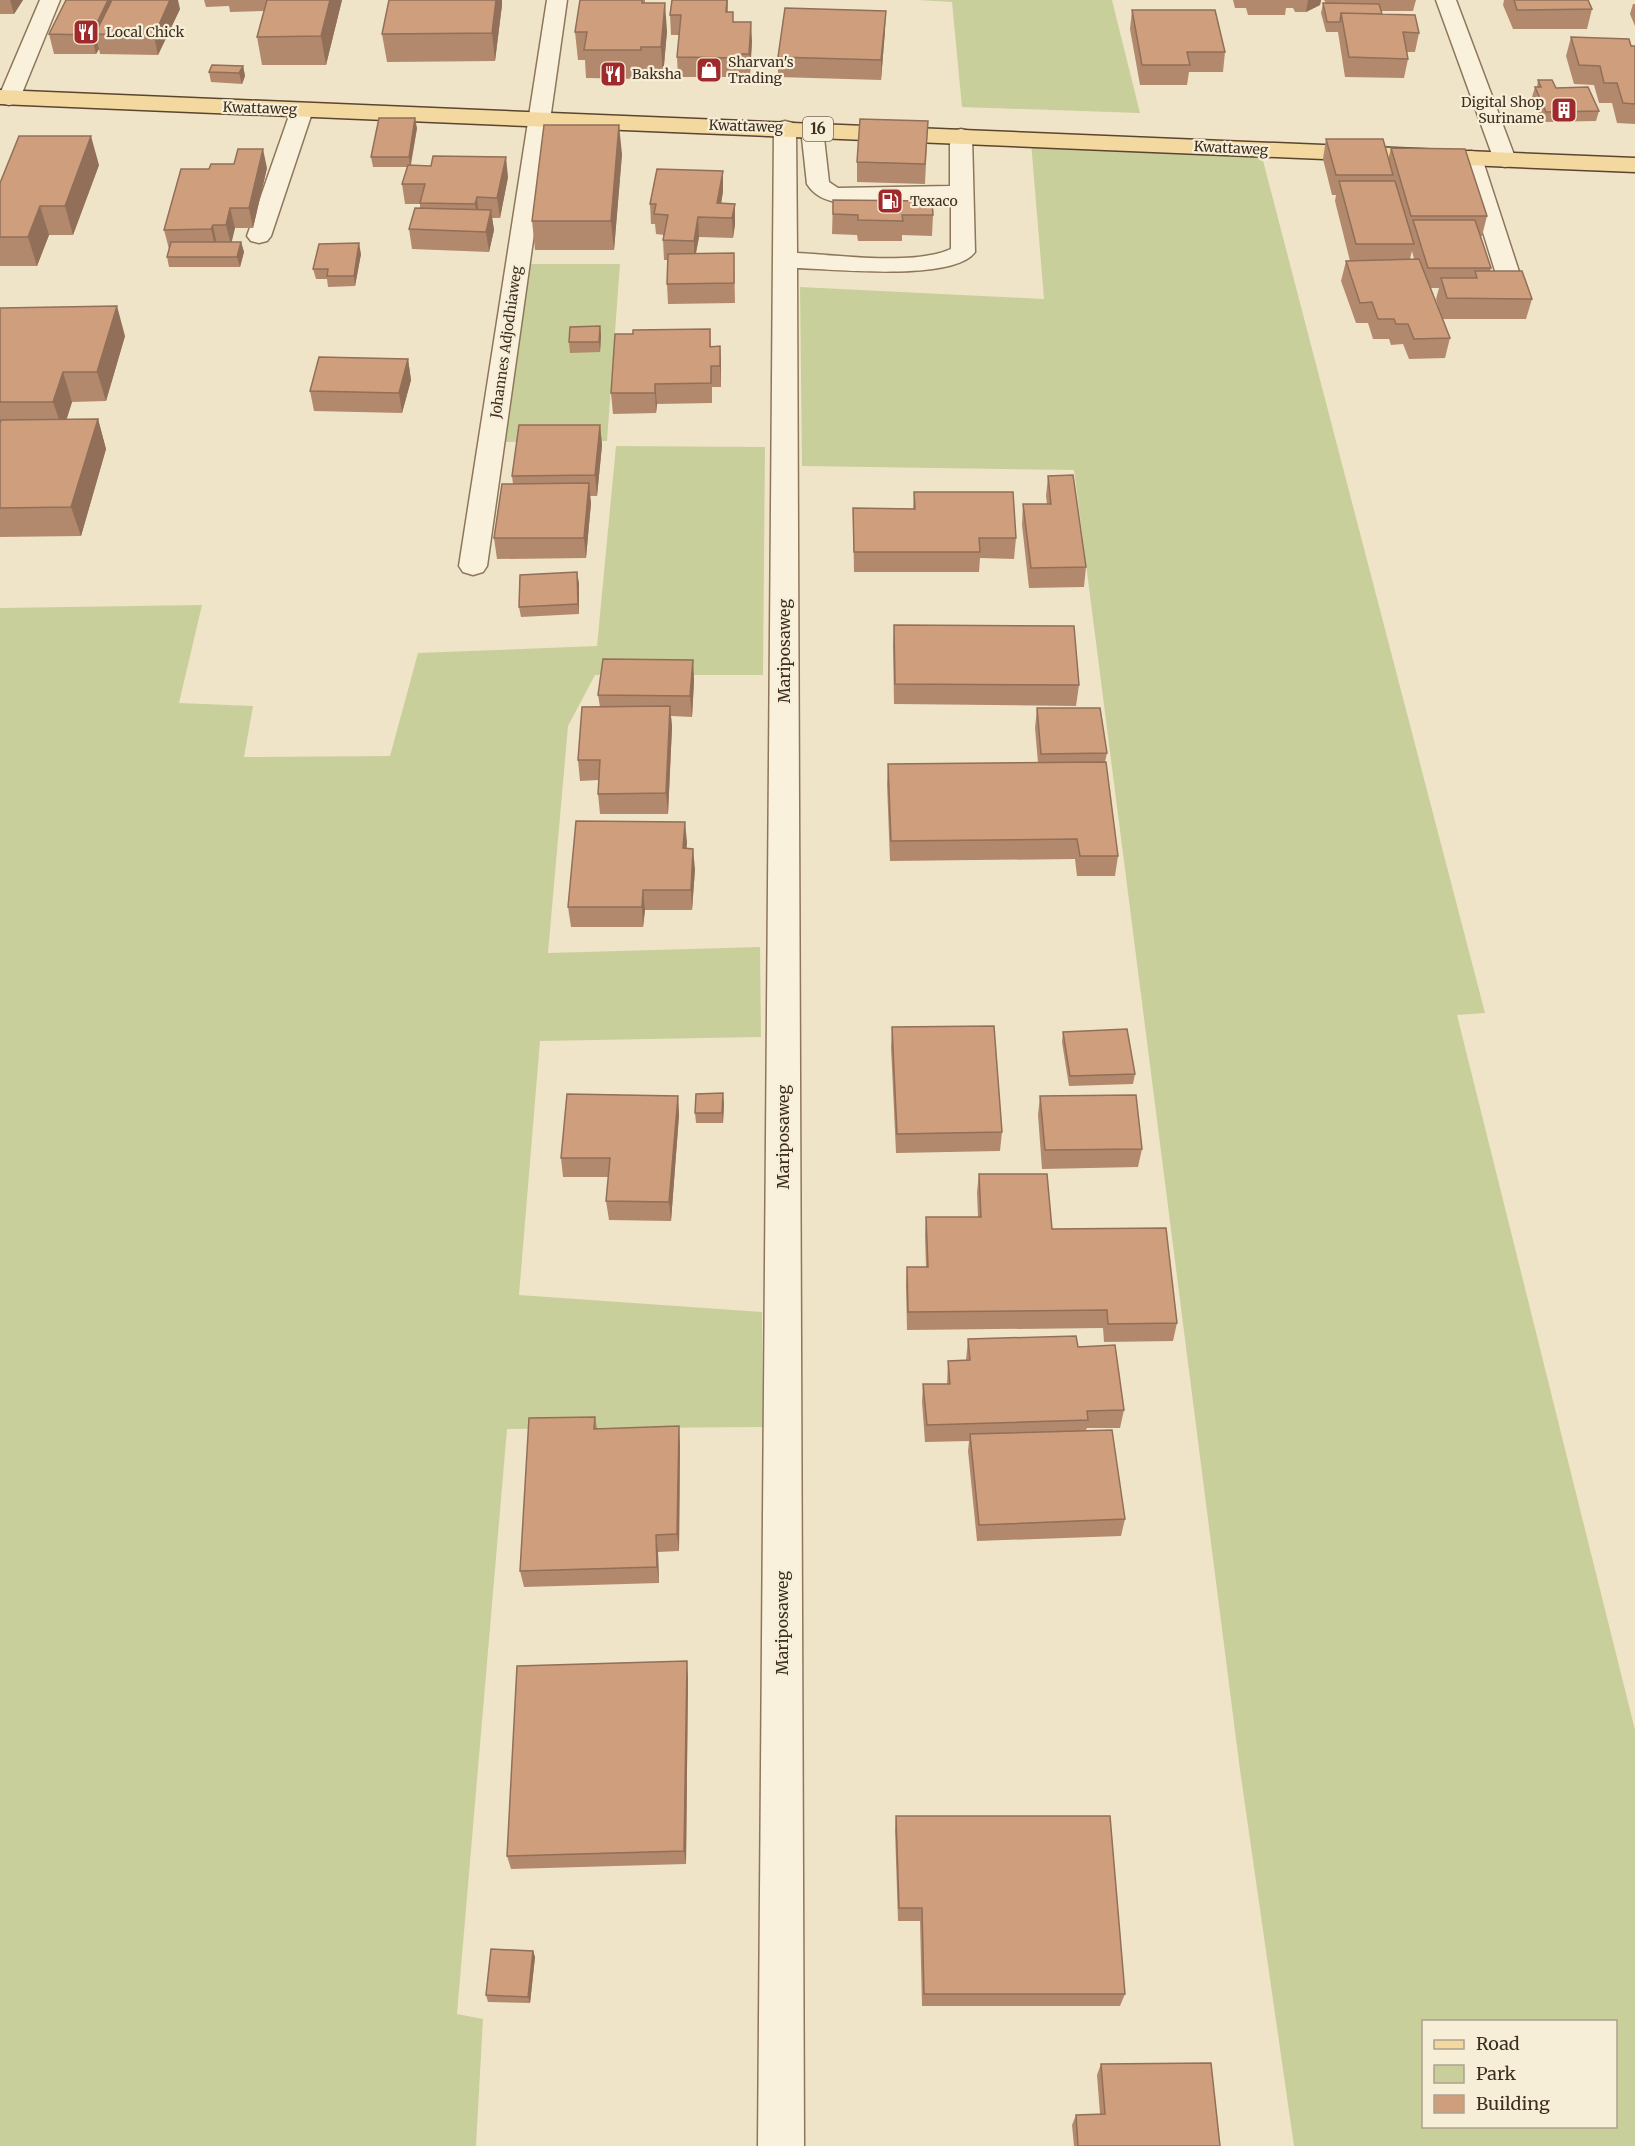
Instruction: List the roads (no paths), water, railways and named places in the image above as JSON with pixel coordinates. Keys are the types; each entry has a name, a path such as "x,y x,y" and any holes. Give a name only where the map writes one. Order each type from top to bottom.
{"main road":[{"name":"Kwattaweg","path":"4,98 799,128 1635,165"}],"street":[{"path":"4,98 50,0"},
{"name":"Johannes Adjodhiaweg","path":"473,566 557,0"},
{"path":"1446,0 1505,160"},
{"path":"259,236 302,110"},
{"path":"799,128 818,183 827,192 835,195 944,194 962,190"},
{"name":"Mariposaweg","path":"781,2146 785,260 799,128"},
{"path":"785,260 916,264 954,259 963,252 960,136"},
{"path":"1471,158 1512,287"}],"place":[{"name":"Local Chick","path":"86,32"},
{"name":"Sharvan's Trading","path":"709,70"},
{"name":"Baksha","path":"613,74"},
{"name":"Digital Shop Suriname","path":"1564,110"},
{"name":"Texaco","path":"890,201"}]}
